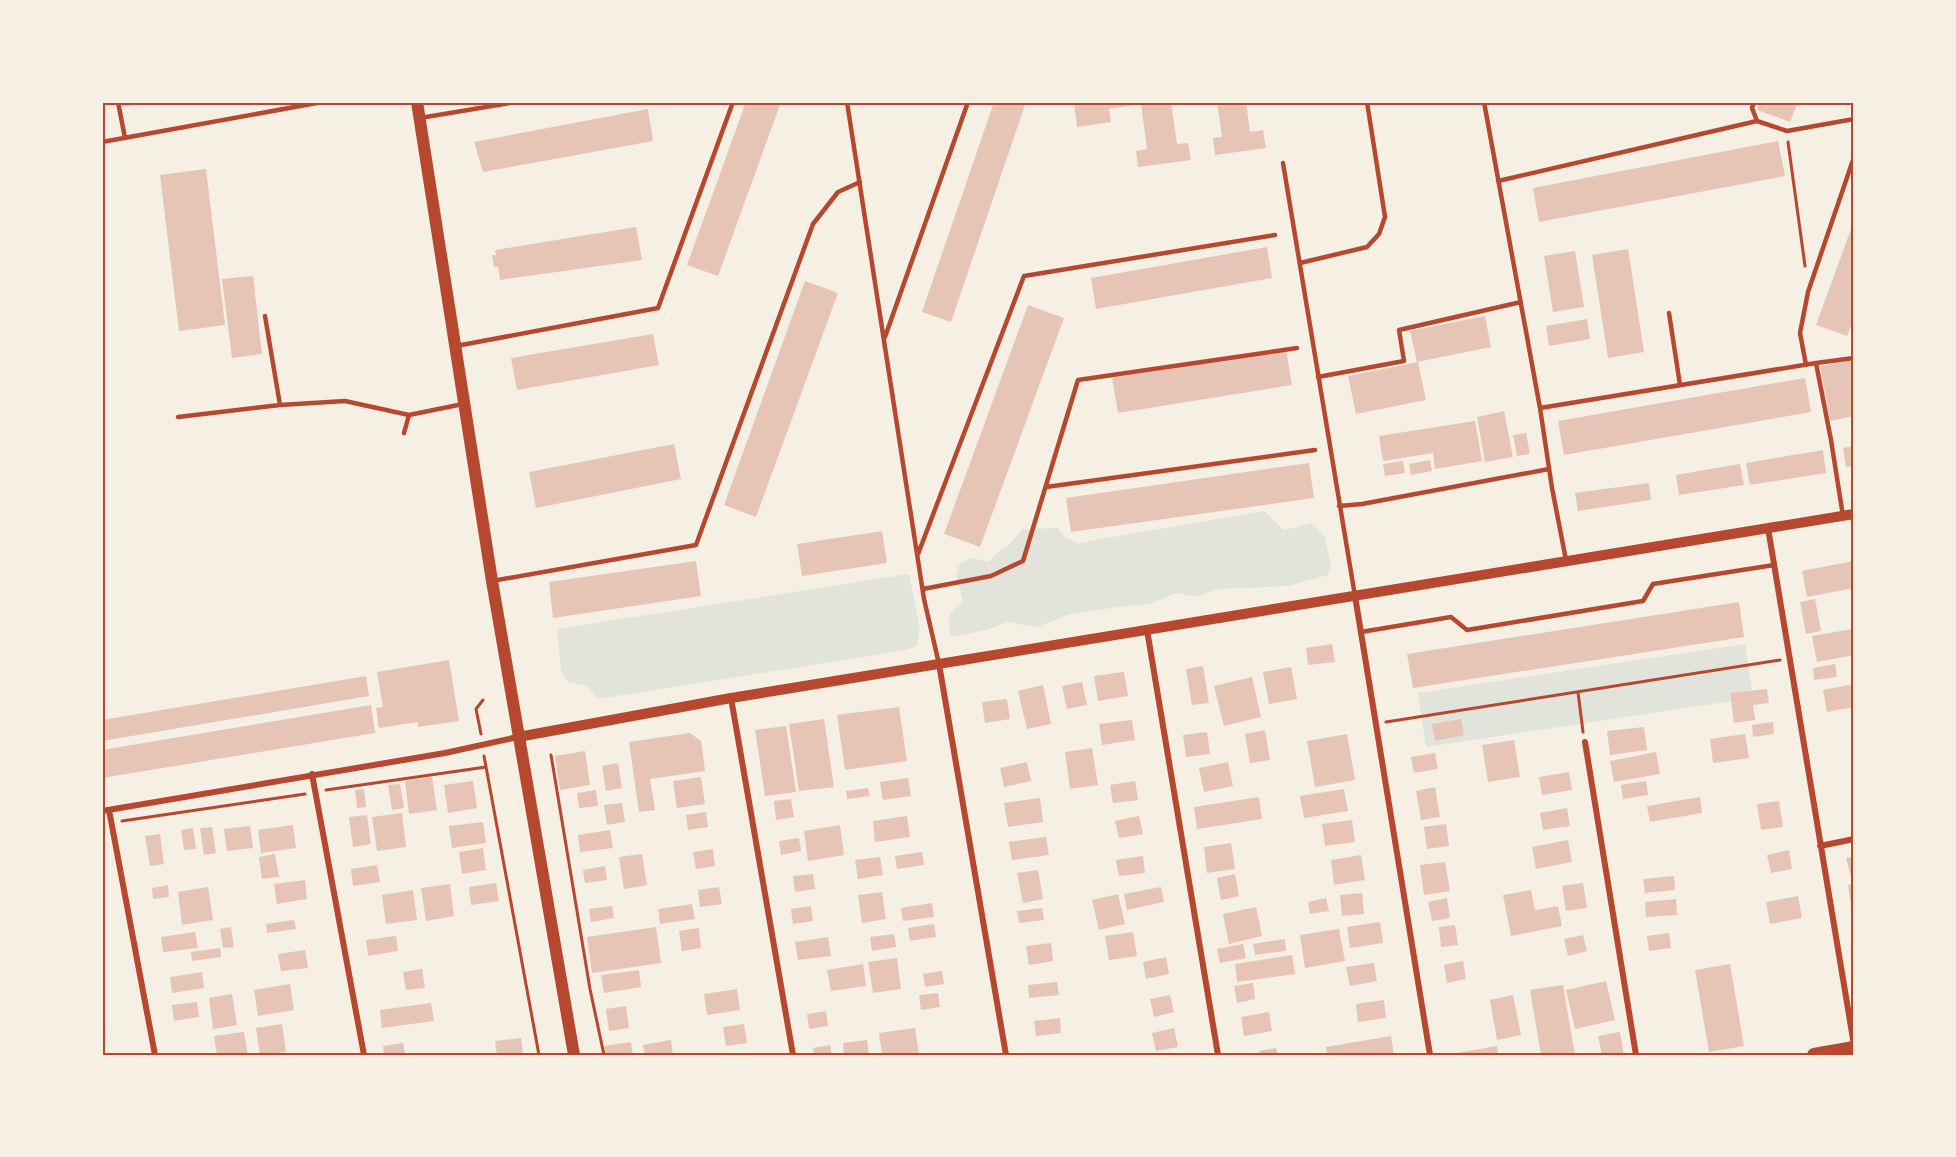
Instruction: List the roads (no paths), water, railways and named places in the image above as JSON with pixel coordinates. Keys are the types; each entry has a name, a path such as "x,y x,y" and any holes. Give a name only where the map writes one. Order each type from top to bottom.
{"highway":[{"path":"1814,1055 1854,1047"}],"main road":[{"path":"417,102 492,581 574,1055"}],"street":[{"path":"155,1055 112,823 106,811 445,753 518,737 731,698 1848,515"},
{"path":"1768,528 1854,1047"},
{"path":"1355,596 1430,1055"},
{"path":"1147,630 1218,1055"},
{"path":"939,664 1006,1055"},
{"path":"731,698 793,1055"},
{"path":"1585,742 1636,1055"},
{"path":"312,774 364,1055"},
{"path":"1820,846 1854,839"}],"lane":[{"path":"118,102 125,138"},
{"path":"102,142 322,102"},
{"path":"420,118 516,102"},
{"path":"456,346 658,308 733,102"},
{"path":"884,340 968,102"},
{"path":"1300,263 1367,247 1379,234 1385,217 1367,102"},
{"path":"1484,102 1566,561"},
{"path":"1754,102 1752,108 1757,122"},
{"path":"848,103 922,589 939,664"},
{"path":"1498,181 1757,122 1786,131 1854,119"},
{"path":"1806,365 1800,333 1808,292 1854,157"},
{"path":"1283,163 1355,596"},
{"path":"492,581 696,545 813,224 838,192 860,182"},
{"path":"918,556 1024,276 1275,236"},
{"path":"1318,377 1404,361 1399,330 1521,302"},
{"path":"1669,313 1680,385"},
{"path":"265,316 280,405"},
{"path":"922,589 991,576 1023,561 1078,380 1297,348"},
{"path":"1540,408 1854,358"},
{"path":"1816,363 1848,515"},
{"path":"178,417 280,405 345,401 409,415 465,403"},
{"path":"404,433 409,415"},
{"path":"1047,487 1315,450"},
{"path":"1339,506 1362,504 1549,469"},
{"path":"1361,632 1451,617 1467,630 1643,601 1653,584 1774,565"}]}
